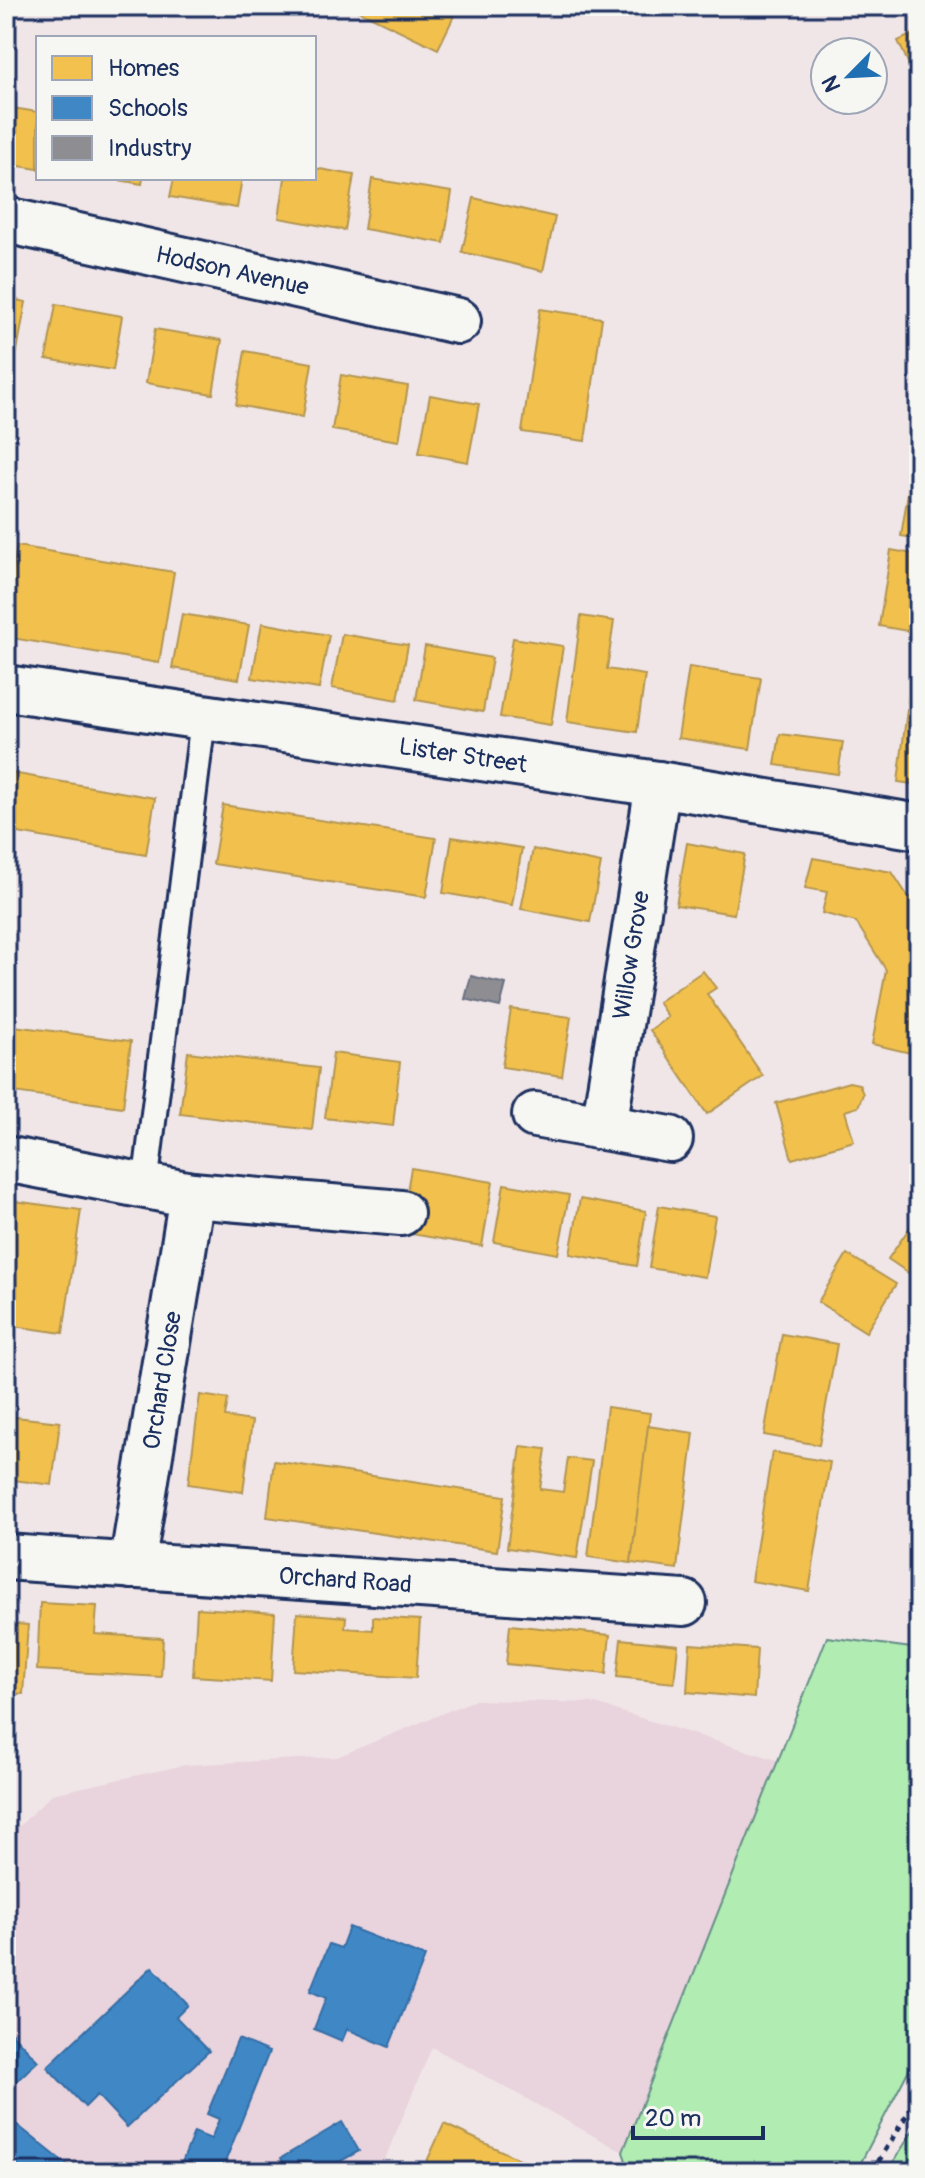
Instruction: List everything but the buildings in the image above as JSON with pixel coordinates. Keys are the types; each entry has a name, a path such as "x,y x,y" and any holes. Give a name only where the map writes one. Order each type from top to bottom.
{"street":[{"name":"Hodson Avenue","path":"6,220 458,321"},
{"name":"Lister Street","path":"6,688 658,784 919,827"},
{"name":"Willow Grove","path":"604,1127 658,784"},
{"path":"535,1115 670,1139"},
{"path":"6,1159 192,1195 401,1213"},
{"name":"Orchard Close","path":"132,1566 192,1195"},
{"name":"Orchard Road","path":"6,1557 684,1603"}],"lane":[{"path":"145,1186 203,719"}],"path":[{"path":"872,2172 919,2095"}],"shaded area":[{"path":"475,1700 592,1703 780,1761 623,2152 432,2047 382,2166 384,2172 76,2172 6,2116 6,1839 52,1794 185,1765 337,1757"}],"green space":[{"path":"827,1637 919,1649 919,2050 856,2172 630,2172 623,2152"},
{"path":"919,2121 919,2172 887,2172"}]}
